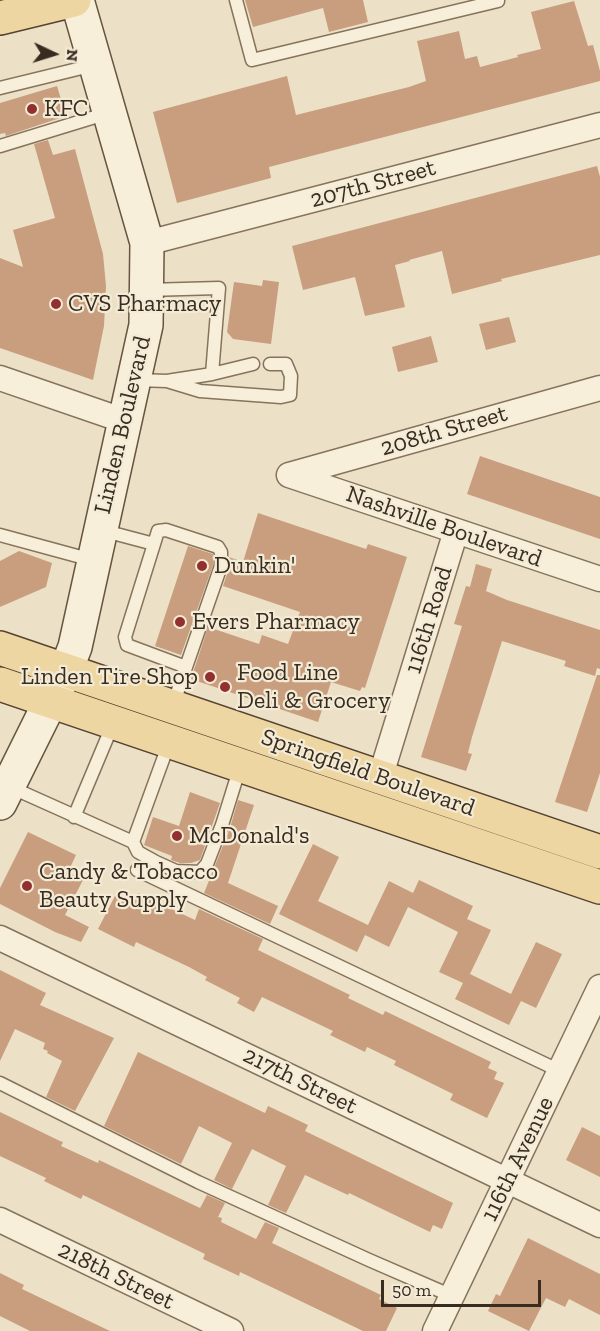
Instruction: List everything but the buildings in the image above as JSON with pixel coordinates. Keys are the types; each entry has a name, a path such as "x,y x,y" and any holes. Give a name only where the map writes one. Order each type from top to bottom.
{"main road":[{"path":"0,18 76,0"},
{"name":"Linden Boulevard","path":"3,790 51,701 75,647 146,325 147,243 76,0"},
{"name":"Springfield Boulevard","path":"0,648 600,852"},
{"name":"Springfield Boulevard","path":"0,684 600,887"}],"street":[{"name":"207th Street","path":"147,243 600,124"},
{"path":"0,378 125,420"},
{"name":"208th Street","path":"289,475 600,388"},
{"name":"Nashville Boulevard","path":"289,475 600,579"},
{"name":"116th Road","path":"380,778 456,531"},
{"name":"217th Street","path":"0,938 600,1225"},
{"name":"116th Avenue","path":"435,1331 600,987"},
{"name":"218th Street","path":"0,1220 231,1331"}],"lane":[{"path":"236,0 252,60 498,1"},
{"path":"0,88 95,64"},
{"path":"0,146 109,113"},
{"path":"146,290 219,288 212,374"},
{"path":"134,380 167,381 212,374 253,364"},
{"path":"167,381 200,391 281,397 290,395 291,376 285,364 270,364"},
{"path":"172,706 186,667 221,566 221,552 218,547 166,530 158,531 125,641 131,648 186,667"},
{"path":"0,535 96,545 154,544"},
{"path":"74,817 114,723"},
{"path":"133,842 169,743"},
{"path":"3,790 133,842 138,852 176,871 200,872 207,864 241,766"},
{"path":"137,870 560,1071"},
{"path":"0,1083 198,1182 452,1296"}],"place":[{"name":"KFC","path":"32,109"},
{"name":"CVS Pharmacy","path":"56,304"},
{"name":"Dunkin'","path":"202,566"},
{"name":"Evers Pharmacy","path":"180,622"},
{"name":"Linden Tire Shop","path":"210,677"},
{"name":"Food Line Deli & Grocery","path":"225,687"},
{"name":"McDonald's","path":"177,836"},
{"name":"Candy & Tobacco Beauty Supply","path":"27,886"}]}
